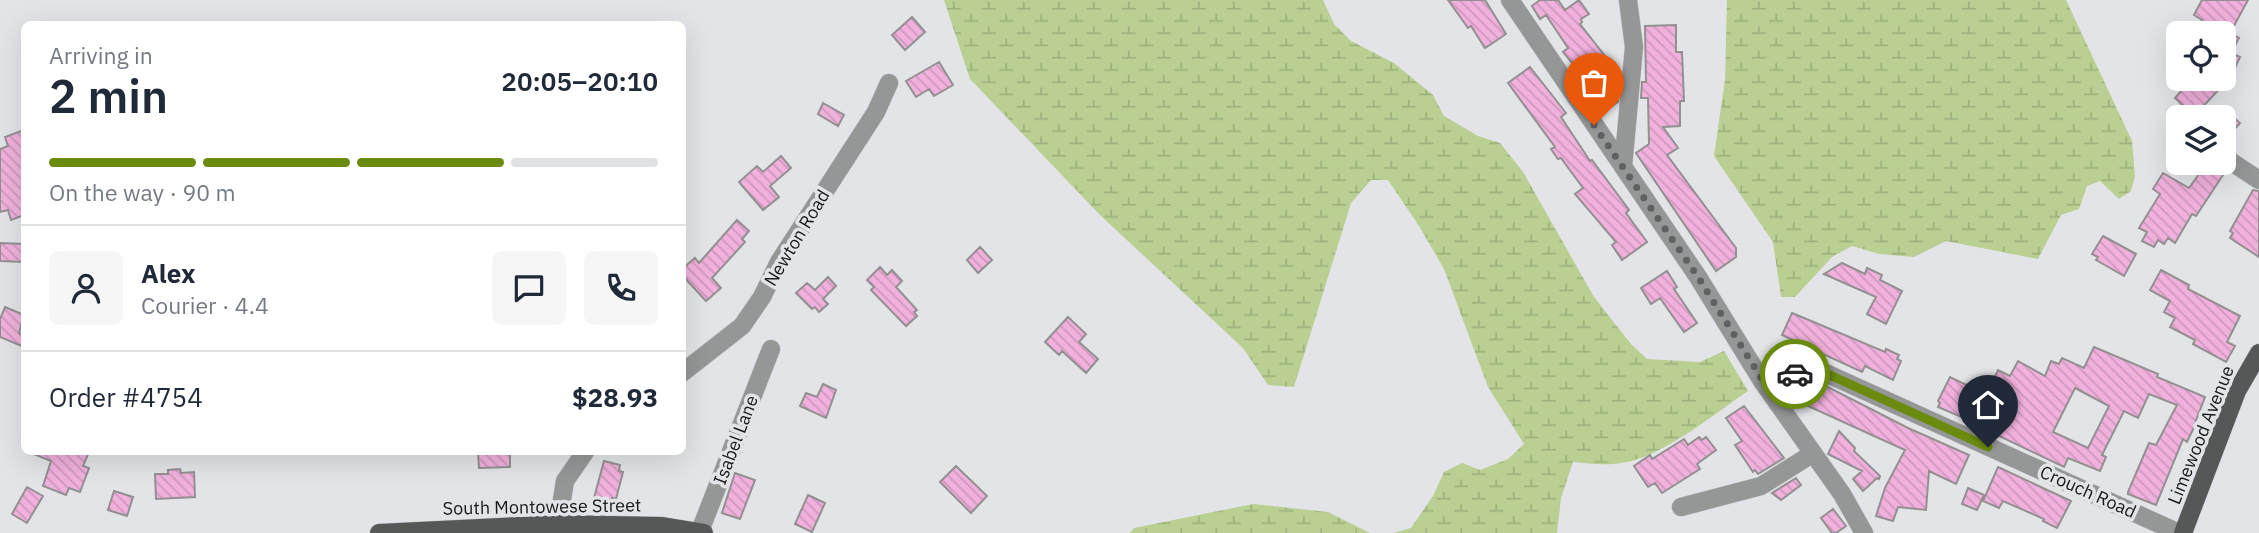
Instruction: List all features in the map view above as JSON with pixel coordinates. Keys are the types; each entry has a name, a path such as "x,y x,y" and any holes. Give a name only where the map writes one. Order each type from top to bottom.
{"main road":[{"name":"Limewood Avenue","path":"2181,533 2237,391 2259,353"},
{"name":"South Montowese Street","path":"379,533 558,524 661,526 702,532"}],"street":[{"path":"1510,0 1698,277 1770,392 1842,494 1864,533"},
{"path":"1623,167 1634,47 1627,1"},
{"name":"Newton Road","path":"686,370 743,326 762,297 779,262 876,112 889,83"},
{"path":"2236,165 2259,180"},
{"name":"Isabel Lane","path":"702,532 771,349"},
{"name":"Crouch Road","path":"1770,392 1805,369 1821,371 2181,533"},
{"path":"1681,507 1760,486 1812,454"},
{"path":"558,524 565,481 583,455"}],"green space":[{"path":"944,0 1323,0 1334,24 1351,41 1394,63 1433,95 1444,116 1478,136 1500,143 1523,172 1594,297 1631,344 1647,359 1700,362 1724,351 1748,391 1689,432 1642,458 1613,464 1573,462 1561,498 1557,533 1393,533 1411,528 1433,496 1444,472 1462,463 1480,470 1508,459 1524,444 1488,387 1444,269 1388,180 1371,180 1351,203 1294,387 1268,385 1243,348 1100,215 970,79"},
{"path":"1727,0 2066,0 2132,141 2135,176 2131,191 2119,199 2100,181 2087,186 2079,209 2061,215 2038,259 1946,241 1914,257 1879,254 1852,246 1832,257 1795,297 1781,297 1773,242 1714,156 1725,80"},
{"path":"1253,504 1328,512 1370,533 1130,533 1134,528"}],"building":[{"path":"1448,0 1485,0 1506,34 1485,48 1471,26 1468,28"},
{"path":"1540,0 1558,0 1565,10 1579,0 1589,14 1581,19 1580,24 1612,65 1605,70 1619,90 1618,102 1609,108 1606,104 1600,109 1589,95 1595,91 1563,52 1568,48 1546,15 1540,19 1532,6"},
{"path":"2202,0 2248,0 2236,22 2201,21 2194,15"},
{"path":"912,17 925,32 905,50 892,35"},
{"path":"1676,25 1676,52 1682,52 1684,101 1680,101 1680,126 1663,127 1678,148 1667,155 1736,248 1736,257 1716,271 1636,153 1649,144 1648,98 1641,98 1642,82 1646,82 1645,26"},
{"path":"939,62 953,85 934,96 929,89 916,97 906,81"},
{"path":"1530,67 1566,113 1561,117 1590,161 1592,160 1629,210 1626,213 1647,242 1622,260 1612,245 1616,242 1575,194 1583,188 1561,158 1558,159 1551,149 1555,147 1508,83"},
{"path":"2181,91 2217,91 2204,105 2182,105 2175,98"},
{"path":"823,103 844,115 838,126 818,114"},
{"path":"21,131 21,216 11,220 8,210 0,212 0,149 8,146 5,137"},
{"path":"781,156 791,168 770,186 779,197 763,210 739,182 757,166 763,172"},
{"path":"2163,173 2189,188 2198,175 2223,175 2196,216 2192,214 2175,243 2168,238 2164,244 2158,240 2154,247 2142,241 2147,232 2139,228 2160,194 2153,189"},
{"path":"2253,190 2259,191 2259,257 2230,238 2233,233 2230,231"},
{"path":"737,220 749,231 742,239 745,242 712,278 721,288 706,301 686,279 686,266 695,258 699,263"},
{"path":"2103,236 2136,254 2124,276 2096,260 2098,257 2092,254"},
{"path":"0,243 21,244 21,262 0,261"},
{"path":"980,247 992,260 978,273 967,260"},
{"path":"1842,263 1865,274 1867,268 1882,275 1880,280 1902,291 1886,324 1867,314 1876,297 1824,274"},
{"path":"880,267 887,275 892,270 902,281 896,287 917,310 914,312 917,316 906,326 871,290 874,287 867,280"},
{"path":"2161,270 2189,285 2188,289 2240,316 2227,342 2235,346 2226,362 2193,344 2195,340 2170,327 2175,318 2164,312 2170,301 2150,290"},
{"path":"1667,271 1677,287 1674,289 1697,323 1684,332 1660,298 1651,304 1641,288"},
{"path":"828,277 836,286 823,299 828,304 819,312 815,307 812,309 796,293 807,283 815,290"},
{"path":"5,307 21,314 21,346 0,337 0,319"},
{"path":"1792,313 1885,352 1886,349 1899,355 1897,359 1901,361 1893,380 1865,366 1862,372 1782,335"},
{"path":"1068,317 1086,334 1079,342 1098,359 1086,373 1062,351 1059,355 1045,342"},
{"path":"2094,347 2205,397 2187,442 2183,439 2156,505 2128,492 2149,443 2156,445 2177,405 2149,394 2138,418 2124,411 2102,455 2106,457 2100,471 2068,458 2064,467 1995,434 1997,432 1938,407 1938,401 1950,377 1987,395 1998,370 2010,376 2018,361 2045,376 2051,361 2059,364 2062,358 2084,368","holes":["2075,388 2109,406 2088,448 2053,432"]},
{"path":"1820,383 1908,428 1969,455 1956,484 1929,471 1926,510 1898,507 1893,521 1876,516 1885,488 1905,450 1808,406"},
{"path":"823,384 836,390 826,418 800,406 806,393 817,397"},
{"path":"1744,406 1784,458 1758,474 1755,470 1753,472 1735,445 1742,441 1726,418"},
{"path":"1839,431 1855,448 1854,451 1880,476 1863,491 1853,479 1862,471 1828,454"},
{"path":"1699,437 1702,440 1706,437 1716,450 1697,464 1700,469 1662,493 1655,483 1648,487 1634,466 1650,455 1652,459 1684,439 1688,445"},
{"path":"36,455 88,455 83,466 89,468 80,492 69,488 66,495 43,486 51,461"},
{"path":"478,455 510,455 510,467 479,468"},
{"path":"604,461 620,465 619,471 623,472 616,499 612,498 611,503 594,498"},
{"path":"956,466 987,496 971,513 940,482"},
{"path":"1998,467 2071,501 2057,528 2043,521 2044,519 2003,501 1999,508 1983,501"},
{"path":"180,469 181,473 194,472 195,497 156,499 155,474 168,474 168,470"},
{"path":"735,473 755,480 740,519 722,513"},
{"path":"1796,478 1801,485 1781,500 1772,493"},
{"path":"27,487 43,496 27,523 12,514"},
{"path":"1968,488 1984,495 1977,510 1962,504"},
{"path":"114,491 133,497 127,516 108,510"},
{"path":"808,495 825,503 812,532 795,524"},
{"path":"1833,509 1846,526 1836,533 1832,533 1821,518"}],"way so far":[{"path":"1594,125 1698,277 1770,392 1795,374"}],"route":[{"path":"1795,374 1805,369 1821,371 1988,447"}]}
